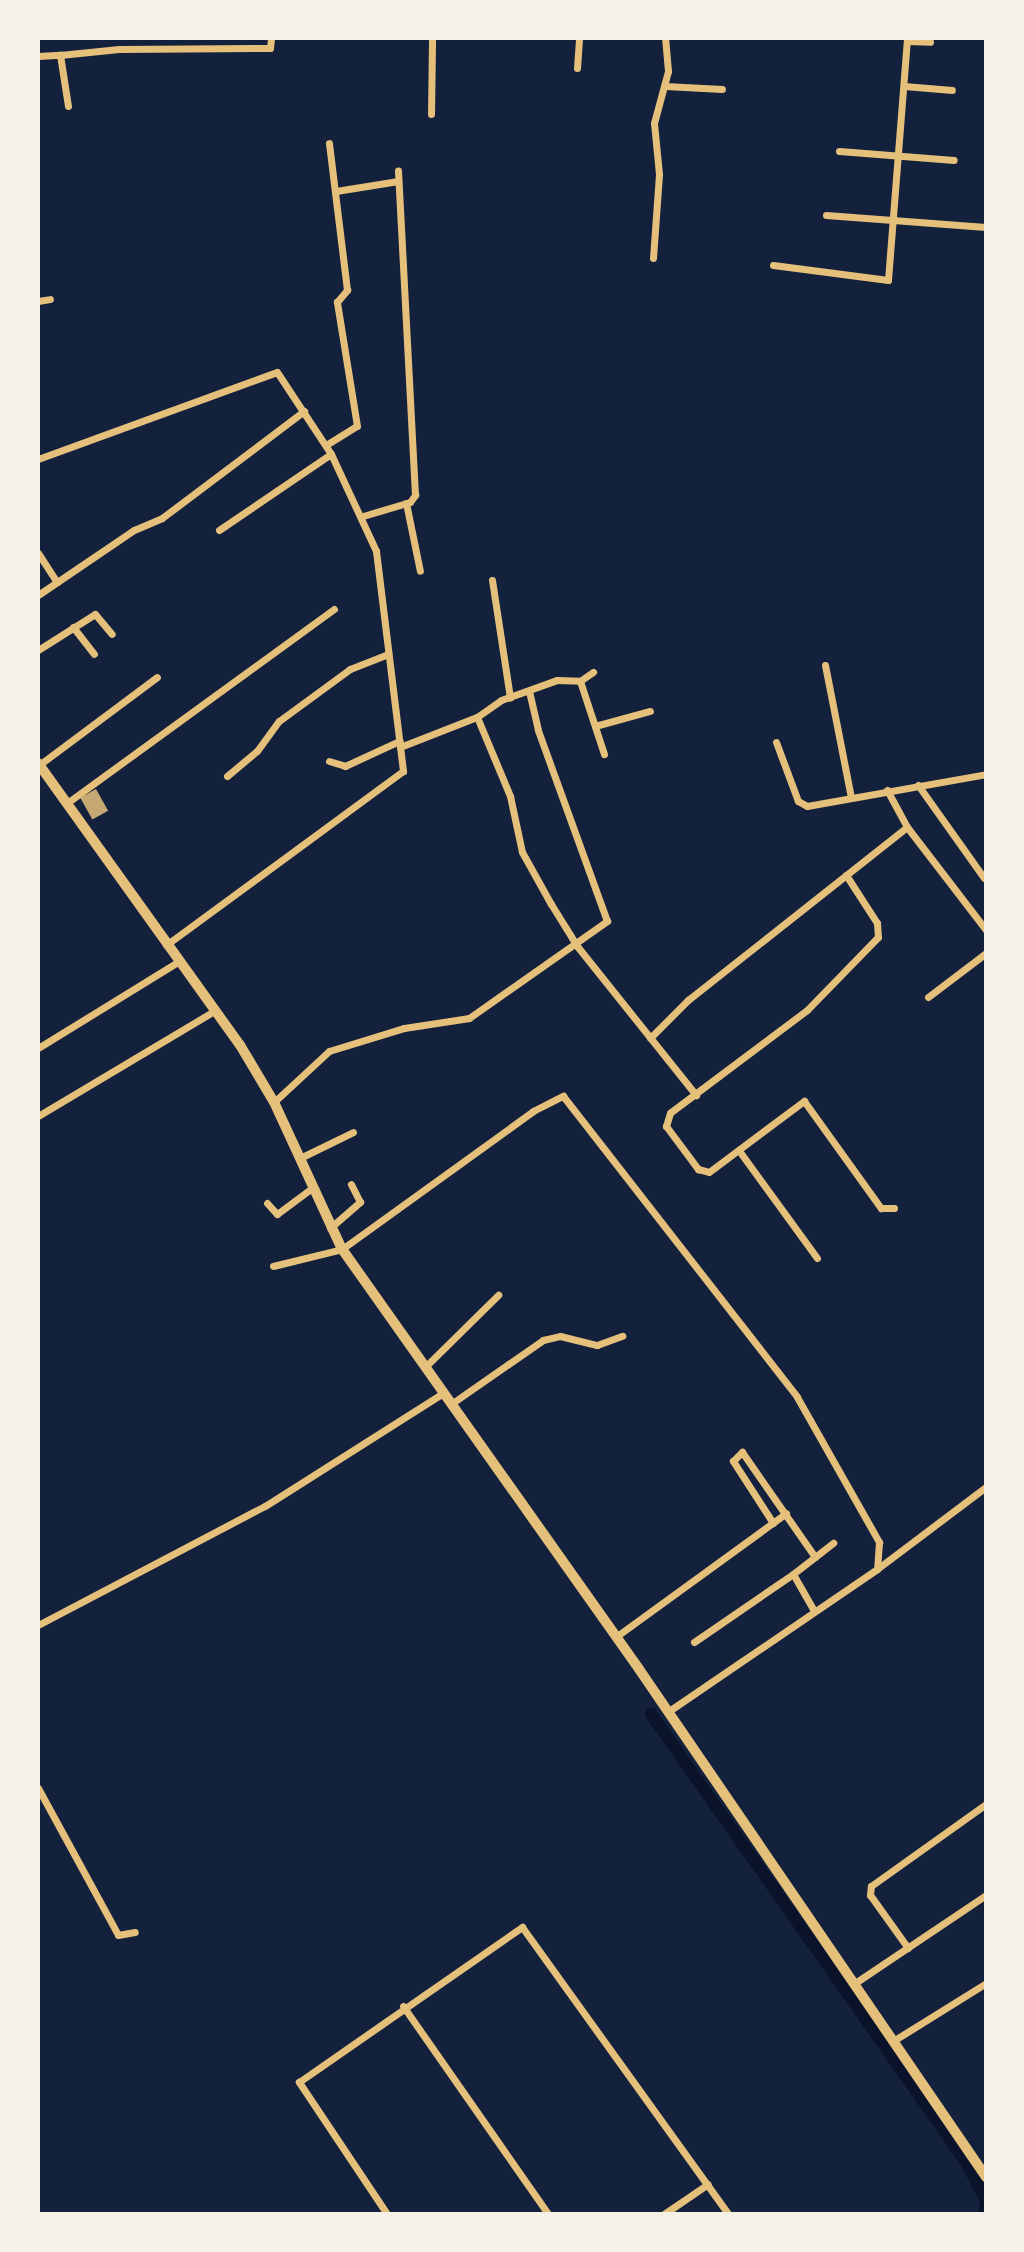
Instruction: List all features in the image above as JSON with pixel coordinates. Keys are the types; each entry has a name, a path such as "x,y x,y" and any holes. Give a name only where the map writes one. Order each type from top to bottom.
{"main road":[{"path":"38,764 214,1011 274,1102 342,1249 617,1636 986,2177"}],"street":[{"path":"119,38 119,49"},
{"path":"38,56 119,49 270,48 271,38"},
{"path":"431,114 432,38"},
{"path":"577,68 579,38"},
{"path":"653,258 659,174 654,123 665,86 665,38"},
{"path":"773,265 888,280 907,39 930,42"},
{"path":"60,55 68,106"},
{"path":"665,86 722,89"},
{"path":"904,86 952,90"},
{"path":"326,445 355,430 357,423 337,302 347,290 329,143"},
{"path":"839,151 954,160"},
{"path":"363,516 406,503 415,495 398,170"},
{"path":"336,191 398,181"},
{"path":"826,215 986,227"},
{"path":"38,301 50,299"},
{"path":"38,459 277,372 331,454 363,516 376,551 401,774 166,945"},
{"path":"38,595 134,530 162,518 304,411"},
{"path":"219,530 331,454"},
{"path":"406,503 420,571"},
{"path":"38,553 57,582"},
{"path":"492,580 510,698"},
{"path":"67,803 334,609"},
{"path":"38,650 97,614 112,634"},
{"path":"73,627 94,654"},
{"path":"227,776 257,751 279,721 350,669 388,654"},
{"path":"825,665 851,797"},
{"path":"329,761 345,766 477,717 485,707 557,680 580,681 593,672"},
{"path":"38,764 157,677"},
{"path":"580,681 604,754"},
{"path":"274,1102 329,1051 404,1028 469,1018 604,926 607,915 538,730 529,691"},
{"path":"595,726 650,711"},
{"path":"477,717 510,796 522,852 577,946 696,1095"},
{"path":"776,742 803,805 986,774"},
{"path":"918,785 984,878"},
{"path":"887,790 907,827 986,930"},
{"path":"650,1038 688,1000 907,827"},
{"path":"846,875 877,923 878,937 807,1010 670,1113 667,1130 701,1171 713,1170 804,1101 881,1208 894,1208"},
{"path":"928,997 986,953"},
{"path":"38,1048 178,962"},
{"path":"38,1116 214,1011"},
{"path":"273,1266 342,1249 533,1111 563,1096 797,1397 879,1542 877,1569"},
{"path":"300,1158 353,1132"},
{"path":"740,1152 817,1258"},
{"path":"330,1228 360,1202 351,1184"},
{"path":"267,1203 277,1214 312,1188"},
{"path":"425,1367 498,1295"},
{"path":"451,1404 543,1340 560,1336 597,1345 622,1336"},
{"path":"38,1625 265,1506 443,1393"},
{"path":"773,1523 734,1458 742,1452 748,1455 815,1557"},
{"path":"669,1711 813,1609 877,1569 986,1487"},
{"path":"617,1636 786,1513"},
{"path":"694,1642 833,1543"},
{"path":"793,1574 813,1609"},
{"path":"38,1788 118,1935 135,1932"},
{"path":"908,1948 870,1895 871,1886 986,1804"},
{"path":"855,1983 986,1895"},
{"path":"387,2214 299,2082 403,2006 522,1927 728,2214"},
{"path":"893,2041 986,1983"},
{"path":"403,2006 548,2214"},
{"path":"664,2214 708,2184"}],"building":[{"path":"96,789 108,811 92,820 80,798"}],"waterway":[{"path":"651,1714 966,2162 986,2201"},
{"path":"984,2214 986,2205"}]}
